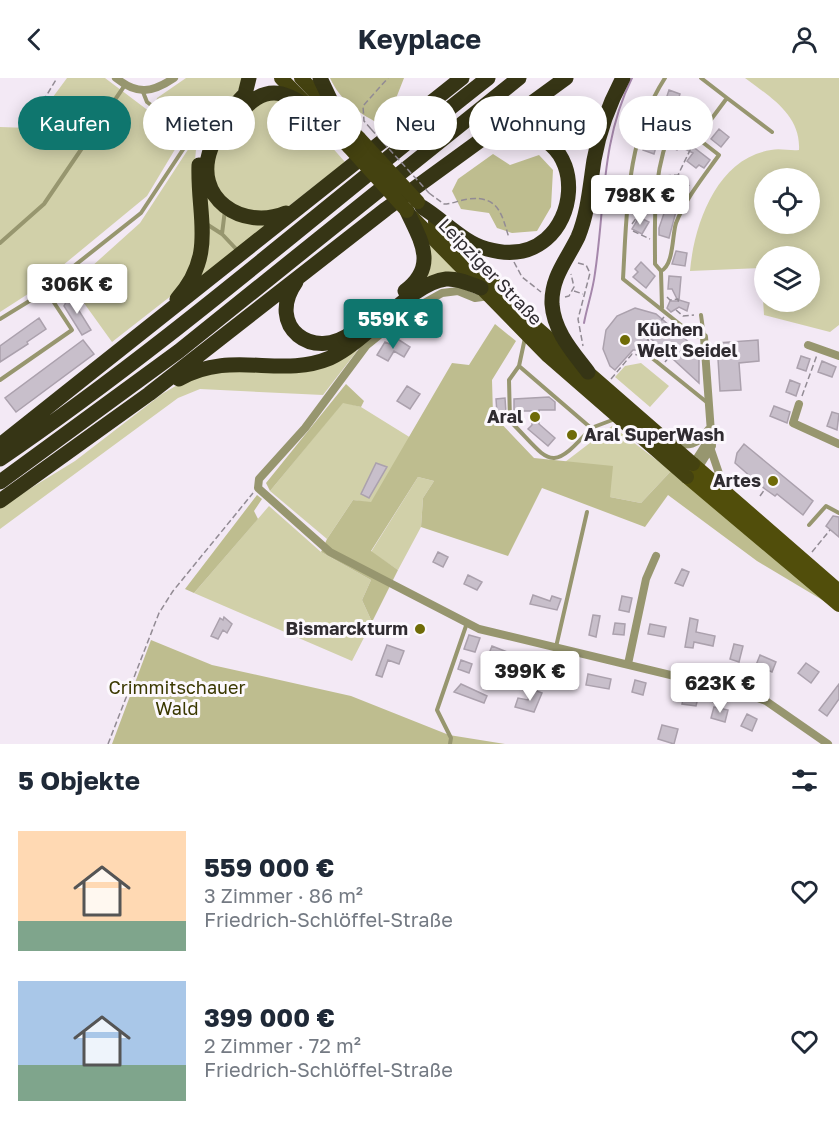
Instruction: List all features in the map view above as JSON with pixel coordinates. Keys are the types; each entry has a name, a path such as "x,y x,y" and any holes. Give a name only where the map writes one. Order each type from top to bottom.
{"highway":[{"path":"243,96 249,78"},
{"name":"Leipziger Straße","path":"280,78 300,96"},
{"name":"Leipziger Straße","path":"301,78 319,96"},
{"path":"320,78 329,96"},
{"path":"0,445 462,78"},
{"path":"0,459 45,429 209,302 488,78"},
{"path":"0,482 178,351 519,78"},
{"path":"542,96 566,78"},
{"path":"588,372 560,332 552,307 553,290 557,274 581,228 600,136 623,78"},
{"path":"287,96 267,94 253,100 225,127 211,147 207,170 213,191 225,206 240,216 260,220 273,218 300,207"},
{"path":"157,321 187,287 196,269 203,243 199,180 202,150"},
{"name":"Leipziger Straße","path":"361,150 500,291 588,372 696,466"},
{"path":"0,501 149,394 303,273 469,150"},
{"path":"416,207 473,243 494,251 525,249 545,238 556,228 567,208 570,193 567,171 552,150"},
{"path":"303,273 287,301 286,314 290,326 298,336 315,344 327,344 343,339 410,288 421,274 425,261 416,207"},
{"name":"Leipziger Straße","path":"416,207 485,292 526,335 687,477"},
{"path":"149,394 187,374 212,366 242,363 294,366 321,361 344,351 432,283 452,279 485,292"}],"main road":[{"name":"Leipziger Straße","path":"696,466 839,591"},
{"name":"Leipziger Straße","path":"687,477 839,605"}],"street":[{"path":"116,78 125,85 143,91 152,91 174,78"},
{"path":"485,292 475,298 450,291 428,298 366,345 305,428 259,480 258,488 330,552 479,629 705,681 766,701 828,744"},
{"path":"704,337 711,450 725,492"},
{"path":"808,345 839,356"},
{"path":"799,404 793,423 839,444"},
{"path":"668,443 689,445 697,443 711,424"},
{"path":"696,466 706,444 711,424"},
{"path":"687,477 711,450"},
{"path":"628,664 646,579 656,556"}],"lane":[{"path":"665,78 649,111 630,169 623,279 696,337 704,337 701,315"},
{"path":"701,78 772,132"},
{"path":"0,243 44,204 125,85"},
{"path":"143,91 145,96"},
{"path":"713,116 727,98"},
{"path":"0,319 51,284 141,213 183,150"},
{"path":"662,150 657,178 655,211 655,264 661,271 662,309"},
{"path":"661,271 667,264 676,224 694,191 719,155 713,150"},
{"path":"222,234 225,206"},
{"path":"203,220 222,234 242,255"},
{"path":"0,380 72,330 51,298 51,284"},
{"path":"526,335 519,366 509,380 510,421 543,454 555,459 564,456 591,428 618,417"},
{"path":"652,358 709,405"},
{"path":"519,366 591,428"},
{"path":"809,525 826,506 839,513"},
{"path":"556,648 587,512"},
{"path":"450,744 452,738 437,710 467,623"}],"path":[{"path":"46,96 57,78"},
{"path":"388,78 363,106 364,122 440,203 478,199 496,206 502,212 510,242"},
{"path":"678,175 691,150"},
{"path":"657,178 678,175"},
{"path":"678,175 694,191"},
{"path":"655,211 639,214 631,226 631,230 644,238 655,239"},
{"path":"514,262 522,277 542,292"},
{"path":"573,266 582,263 590,268 578,318 579,334"},
{"path":"561,297 569,296 573,290 571,271"},
{"path":"573,290 584,294"},
{"path":"670,300 678,299 679,304"},
{"path":"677,310 683,316 701,315"},
{"path":"611,380 633,354 641,354 645,350 649,342 647,337 662,319"},
{"path":"799,404 820,349"},
{"path":"645,350 652,358"},
{"path":"662,366 670,356"},
{"path":"108,744 159,613 173,591 258,488"},
{"path":"759,496 765,489"},
{"path":"804,561 830,530"}],"green space":[{"path":"67,78 105,78 129,96 54,96"},
{"path":"186,78 243,78 235,96 160,96"},
{"path":"330,78 404,78 397,96 374,96 374,121 362,113 362,96 342,96"},
{"path":"745,78 839,78 839,325 830,332 764,315 764,312 820,312 820,246 754,246 754,268 690,271 692,253 703,214 723,179 736,166 752,156 774,149 799,150 795,127 774,100"},
{"path":"131,98 143,107 143,150 175,150 147,196 28,294 0,312 0,127 18,128 18,150 131,150"},
{"path":"261,100 267,100 267,150 334,150 345,162 280,213 265,217 224,201 212,174 215,150 255,150 255,106"},
{"path":"188,150 196,150 193,181 198,242 185,285 112,342 71,285 140,223"},
{"path":"493,154 510,165 539,155 553,170 551,207 537,231 512,233 497,228 489,213 461,209 452,191 458,179"},
{"path":"204,187 226,210 240,220 249,223 271,222 195,287"},
{"path":"425,241 444,257 460,277 418,285"},
{"path":"495,324 516,341 492,380 493,415 534,458 613,466 610,497 641,503 671,471 839,610 757,561 668,495 645,527 542,488 508,556 421,527 423,498 434,481 418,477 371,551 398,570 372,622 362,600 371,580 321,552 353,500 371,502 452,363 469,365"},
{"path":"355,349 357,351 323,395 200,389 178,398 0,529 0,507 75,461 162,394 191,377"},
{"path":"641,363 669,386 650,407 615,377 625,366"},
{"path":"346,384 364,401 361,407 343,403 270,491 266,483"},
{"path":"343,402 361,407 411,438 371,503 353,500 327,539 270,491"},
{"path":"612,426 671,471 641,503 610,497 565,462"},
{"path":"418,477 434,481 423,498 421,527 398,570 371,552"},
{"path":"257,495 262,499 254,511 258,519 194,593 185,589"},
{"path":"269,506 321,552 371,580 362,600 372,622 352,661 194,593"},
{"name":"Crimmitschauer Wald","path":"151,640 212,665 351,696 449,735 505,744 112,744"}],"building":[{"path":"669,90 680,94 679,96 667,96"},
{"path":"719,129 729,137 721,147 713,141 713,136"},
{"path":"643,150 655,150 654,154"},
{"path":"687,150 697,150 710,160 704,168 699,165 696,168 687,161 693,153"},
{"path":"675,181 686,187 679,200 669,238 659,235 659,228"},
{"path":"637,185 650,186 649,198 636,197"},
{"path":"639,217 649,222 642,234 632,229"},
{"path":"676,251 687,253 685,266 672,264"},
{"path":"641,262 655,276 646,288 633,277 638,272 635,269"},
{"path":"669,276 681,277 679,300 689,303 687,311 679,307 671,312 667,308 670,301 678,301 672,289 668,289"},
{"path":"70,295 76,298 76,306 91,330 82,335 64,306"},
{"path":"635,308 656,314 699,351 699,383 649,337 643,350 633,350 615,370 610,366 603,349 606,330 617,316"},
{"path":"39,318 46,329 0,362 0,346"},
{"path":"396,338 410,347 404,357 394,351 388,361 377,355 385,342 392,345"},
{"path":"83,340 94,354 16,412 5,398"},
{"path":"758,340 759,361 739,363 741,390 720,391 717,343"},
{"path":"801,356 810,359 806,371 797,368"},
{"path":"822,361 836,367 832,377 818,372"},
{"path":"790,380 800,384 796,396 786,392"},
{"path":"407,386 420,394 410,409 397,401"},
{"name":"Aral","path":"549,397 555,402 555,410 539,410 539,424 555,438 548,446 528,429 532,425 532,411 514,411 514,399"},
{"path":"505,398 506,413 497,413 496,399"},
{"path":"774,406 790,412 787,423 770,416"},
{"path":"832,412 839,414 837,430 827,426"},
{"path":"744,444 813,501 803,515 777,494 775,496 765,489 735,463 737,453"},
{"path":"376,463 387,467 369,498 361,494"},
{"path":"833,516 839,517 839,537 826,526"},
{"path":"438,552 448,557 443,567 433,562"},
{"path":"682,569 689,572 683,586 675,583"},
{"path":"468,575 482,582 477,590 464,584"},
{"path":"533,595 550,601 552,596 561,599 557,610 530,604"},
{"path":"622,596 632,598 629,612 619,610"},
{"path":"593,615 600,616 596,637 589,635"},
{"path":"224,617 232,624 227,633 223,630 218,639 211,636 220,618 223,620"},
{"path":"690,618 698,620 696,632 715,636 713,646 694,642 693,648 685,647"},
{"path":"615,623 625,624 624,635 613,634"},
{"path":"650,624 666,627 664,637 648,634"},
{"path":"469,635 480,638 475,652 464,649"},
{"path":"734,644 743,646 739,662 730,659"},
{"path":"387,645 404,651 399,664 388,660 382,677 376,675"},
{"path":"492,646 520,657 517,666 488,656"},
{"path":"760,655 776,662 772,672 756,665"},
{"path":"461,660 472,664 469,673 458,669"},
{"path":"537,660 548,663 545,675 534,672"},
{"path":"806,663 819,672 811,683 798,673"},
{"path":"563,668 574,671 570,684 559,681"},
{"path":"588,674 611,679 609,689 586,685"},
{"path":"635,680 646,683 643,695 632,692"},
{"path":"461,684 487,696 484,703 454,692"},
{"path":"839,684 839,699 827,716 819,710"},
{"path":"531,689 542,693 534,712 515,707 518,698 528,700"},
{"path":"685,690 717,696 715,702 698,698 696,706 682,704"},
{"path":"714,707 728,710 725,722 711,718"},
{"path":"747,714 757,719 752,731 741,726"},
{"path":"662,725 678,729 674,744 658,739"}],"waterway":[{"path":"584,323 594,279 609,149 622,101 632,78"}],"place":[{"name":"Küchen Welt Seidel","path":"625,340"},
{"name":"Aral","path":"535,417"},
{"name":"Aral SuperWash","path":"572,435"},
{"name":"Artes","path":"773,481"},
{"name":"Bismarckturm","path":"420,629"}]}
